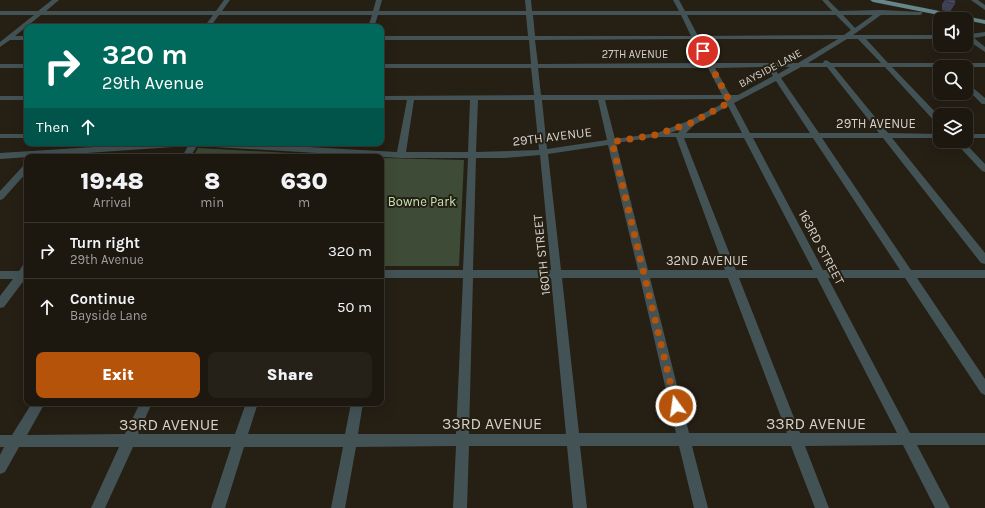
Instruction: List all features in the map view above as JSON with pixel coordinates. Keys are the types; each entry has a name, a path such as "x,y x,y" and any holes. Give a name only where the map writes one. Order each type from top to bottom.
{"main road":[{"path":"863,0 933,16"},
{"path":"873,0 985,22"},
{"path":"973,23 985,26"}],"street":[{"path":"26,24 56,0"},
{"path":"209,24 228,0"},
{"path":"372,24 379,0"},
{"name":"160TH STREET","path":"528,0 580,508"},
{"name":"163RD STREET","path":"676,0 711,65 732,99 747,136 942,508"},
{"path":"825,0 933,114"},
{"path":"974,0 985,8"},
{"name":"BAYSIDE LANE","path":"655,135 691,123 732,99 800,65 846,37 858,34 886,6"},
{"path":"0,13 920,13"},
{"path":"0,45 24,26"},
{"path":"858,34 933,37"},
{"path":"973,35 985,34"},
{"path":"384,38 846,37"},
{"path":"0,38 24,38"},
{"path":"973,41 985,50"},
{"path":"819,54 985,260"},
{"path":"769,65 985,389"},
{"name":"27TH AVENUE","path":"973,65 985,65"},
{"path":"0,66 24,66"},
{"name":"27TH AVENUE","path":"384,66 933,66"},
{"path":"973,91 985,102"},
{"path":"0,98 24,98"},
{"path":"384,98 732,99"},
{"path":"400,155 411,98"},
{"path":"460,508 474,98"},
{"path":"601,98 701,508"},
{"path":"691,123 679,136 822,508"},
{"name":"29TH AVENUE","path":"298,146 332,147 400,155 472,156 543,152 655,135 933,136"},
{"path":"0,136 24,136"},
{"path":"973,136 985,136"},
{"path":"112,154 119,146"},
{"name":"29TH AVENUE","path":"47,154 119,146"},
{"path":"965,148 985,169"},
{"name":"29TH AVENUE","path":"0,156 24,155"},
{"path":"0,197 24,170"},
{"path":"0,275 24,273"},
{"path":"0,304 24,274"},
{"name":"32ND AVENUE","path":"384,274 985,274"},
{"path":"0,467 36,406"},
{"path":"98,508 145,406"},
{"path":"218,508 251,406"},
{"path":"338,508 356,406"},
{"name":"33RD AVENUE","path":"0,441 985,439"}],"green space":[{"path":"198,148 306,154 195,154"},
{"name":"Bowne Park","path":"384,158 464,160 459,266 384,266"}],"building":[{"path":"947,0 955,0 955,4 947,2"}],"route":[{"path":"676,406 612,142 655,135 691,123 730,102 703,51"}]}
